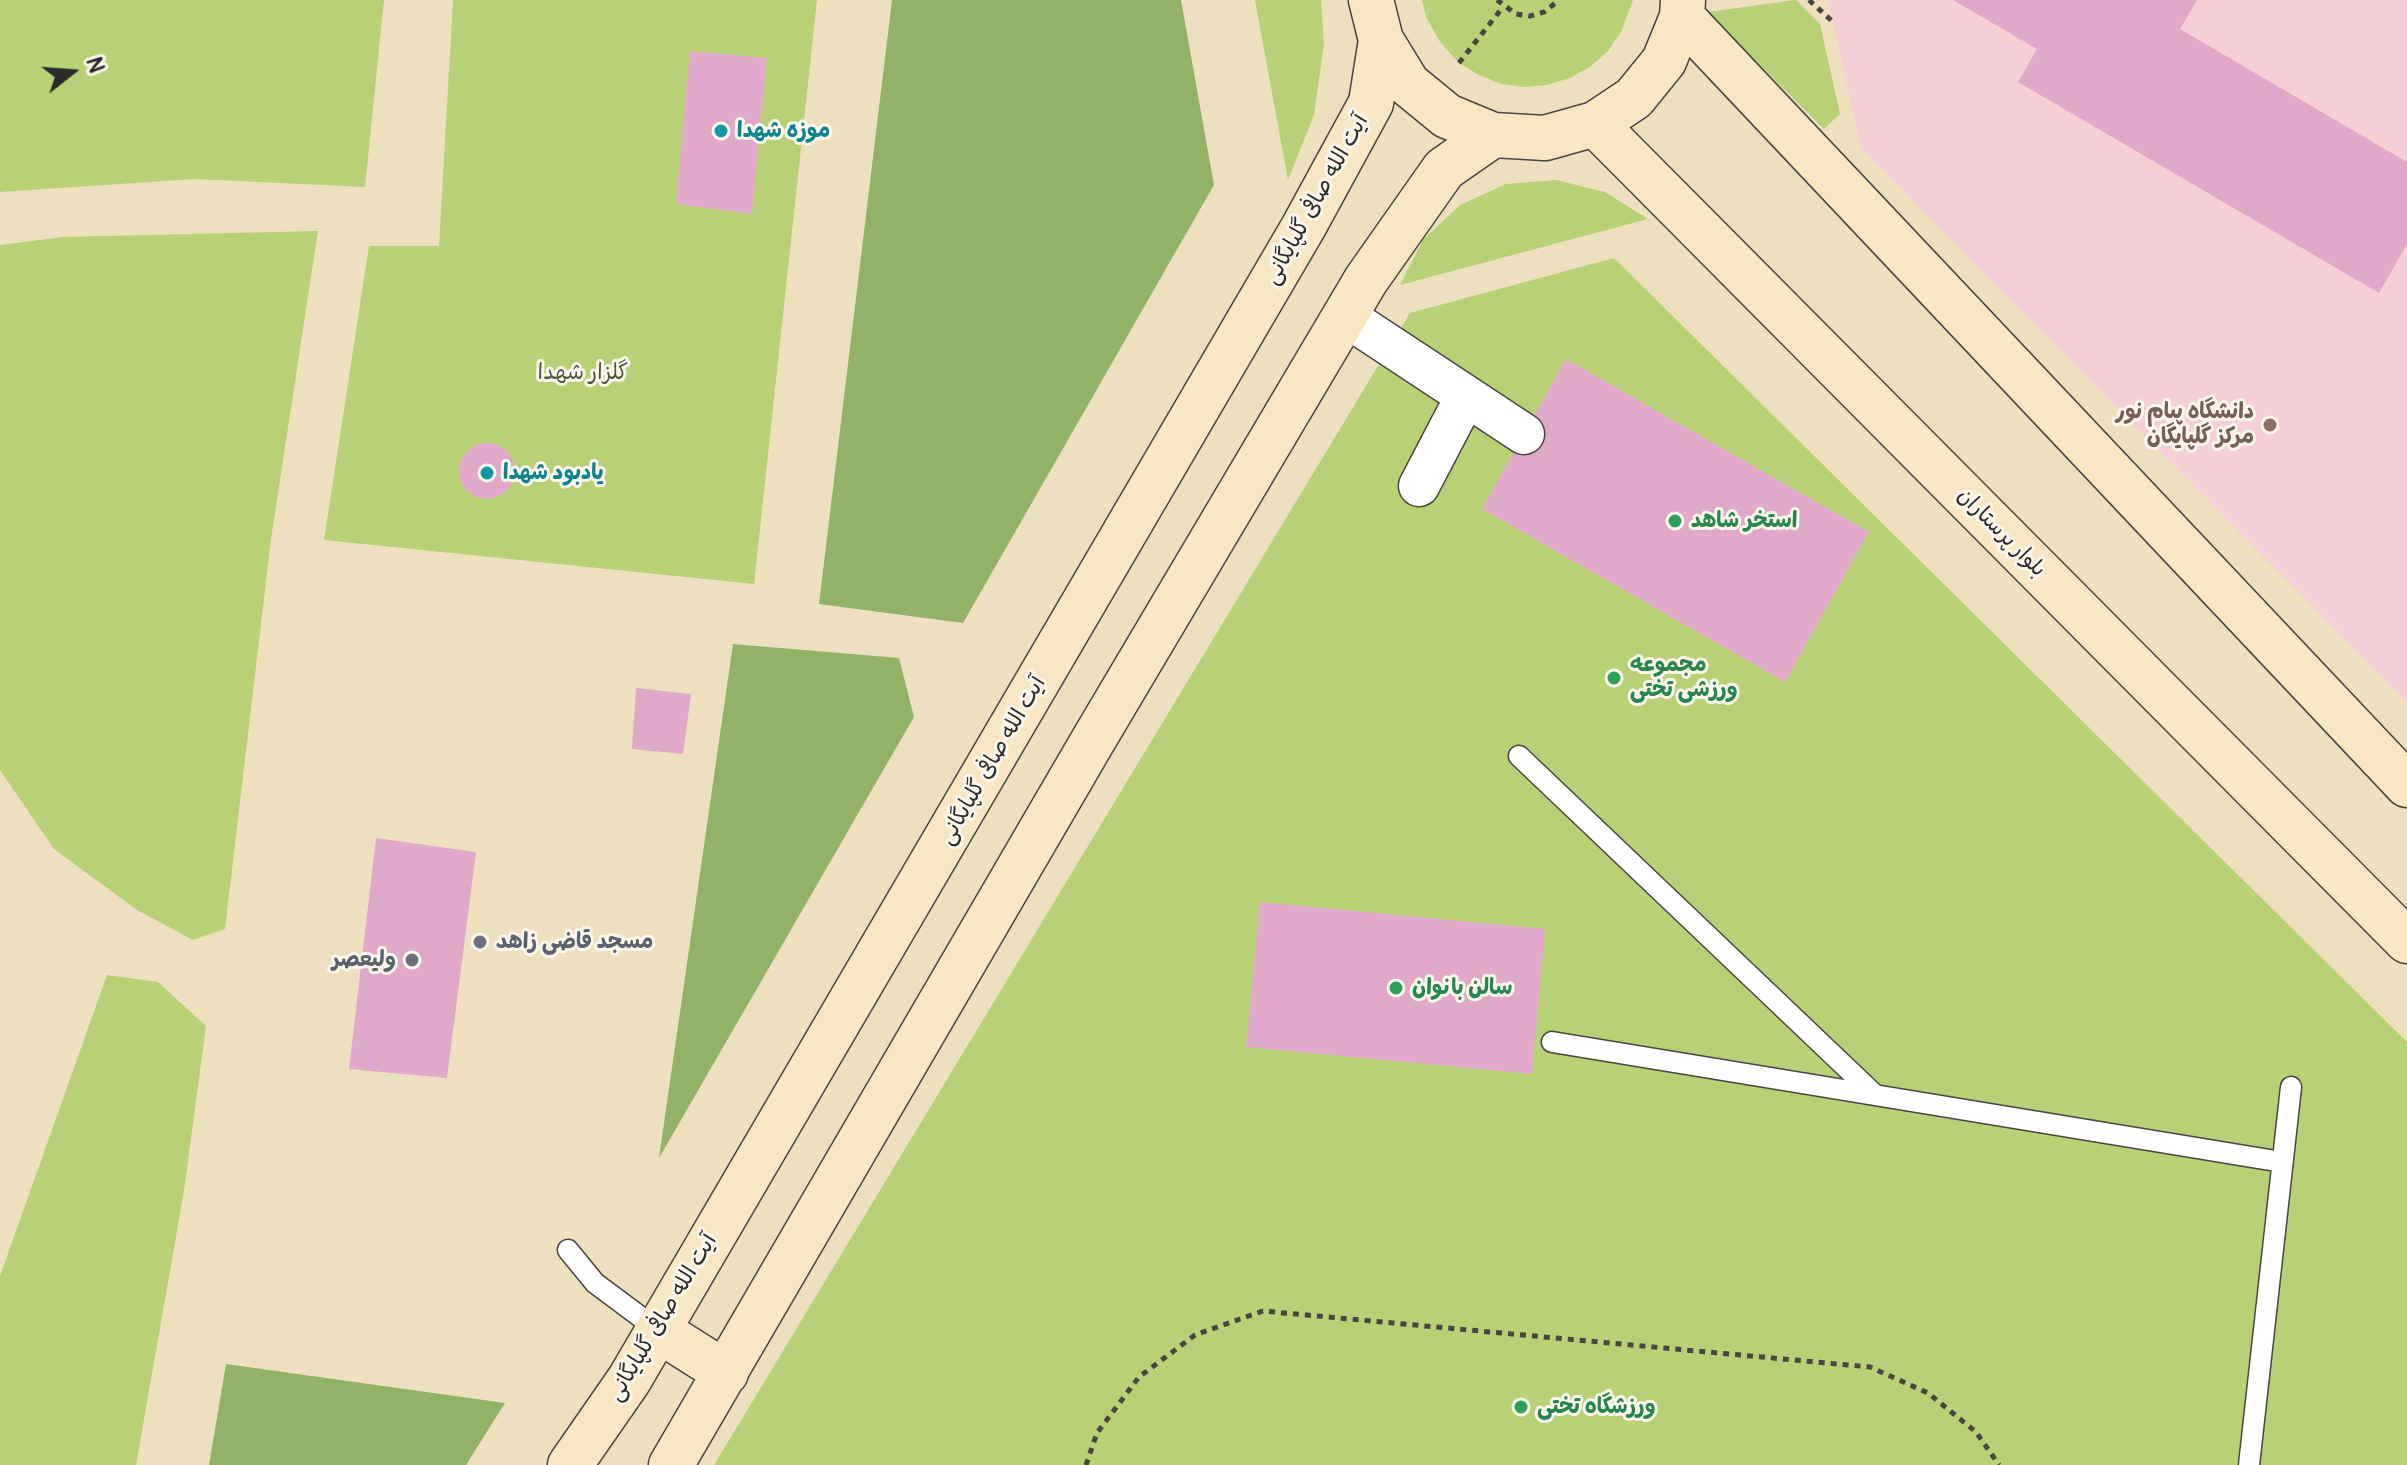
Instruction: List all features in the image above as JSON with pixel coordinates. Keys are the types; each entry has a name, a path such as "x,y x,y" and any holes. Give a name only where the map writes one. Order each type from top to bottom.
{"main road":[{"path":"1376,20 1408,84 1447,116 1493,135 1545,138 1595,124 1634,98 1664,61 1683,9 2407,785"},
{"name":"آیت الله صافی گلپایگانی","path":"570,1465 629,1380 1029,701 1304,226 1371,103 1376,20"},
{"name":"بلوار پرستاران","path":"1595,124 2407,941"},
{"path":"671,1465 1366,280 1444,169 1493,135"},
{"path":"658,1330 726,1373"}],"street":[{"path":"1345,316 1524,434"},
{"path":"1419,486 1466,396"}],"lane":[{"path":"1519,756 1875,1095"},
{"path":"1552,1042 2282,1162"},
{"path":"2249,1465 2291,1087"},
{"path":"568,1250 595,1283 658,1330"}],"path":[{"path":"1497,0 1516,14 1530,16 1544,12 1559,0"},
{"path":"1809,0 1833,22"},
{"path":"1459,63 1503,7"},
{"path":"1086,1465 1097,1433 1139,1377 1195,1335 1263,1311 1870,1367 1928,1393 1976,1432 1999,1465"}],"shaded area":[{"name":"دانشگاه پیام نور مرکز گلپایگان","path":"1828,0 2407,0 2407,702 1861,148"}],"green space":[{"path":"0,0 384,0 365,187 195,179 0,192"},
{"name":"گلزار شهدا","path":"453,0 817,0 754,584 324,540 369,246 439,246"},
{"path":"892,0 1181,0 1214,185 963,623 819,604"},
{"path":"1255,0 1321,0 1324,44 1314,115 1288,180"},
{"path":"1422,0 1633,0 1621,32 1608,51 1590,67 1570,78 1547,85 1524,87 1501,84 1459,63 1440,42 1426,17"},
{"path":"1796,0 1820,24 1840,114 1824,129 1707,12"},
{"path":"1556,180 1605,192 1648,219 1400,285 1423,240 1460,205 1506,184"},
{"path":"318,231 271,539 225,929 193,940 137,910 54,849 0,770 0,245 63,237"},
{"name":"مجموعه ورزشی تختی","path":"1614,258 2407,1042 2407,1465 714,1465 1410,313"},
{"path":"733,644 899,658 914,717 659,1158"},
{"path":"107,975 158,982 206,1026 184,1191 136,1465 0,1465 0,1276"},
{"path":"226,1364 505,1403 466,1465 209,1465"}],"building":[{"path":"1953,0 2197,0 2180,29 2407,162 2407,244 2379,293 2018,82 2037,49"},
{"name":"موزه شهدا","path":"690,51 767,58 752,214 676,204"},
{"name":"استخر شاهد","path":"1566,359 1869,532 1785,682 1482,509"},
{"name":"یادبود شهدا","path":"487,443 507,451 515,471 507,491 487,499 467,491 459,471 467,451"},
{"path":"636,688 691,694 683,754 632,749"},
{"name":"ولیعصر","path":"376,838 476,852 447,1078 349,1069"},
{"name":"سالن بانوان","path":"1260,902 1545,929 1532,1074 1246,1047"}],"place":[{"name":"موزه شهدا","path":"721,131"},
{"name":"دانشگاه پیام نور مرکز گلپایگان","path":"2270,425"},
{"name":"یادبود شهدا","path":"487,473"},
{"name":"استخر شاهد","path":"1675,521"},
{"name":"مجموعه ورزشی تختی","path":"1614,678"},
{"name":"مسجد قاضی زاهد","path":"480,942"},
{"name":"ولیعصر","path":"412,960"},
{"name":"سالن بانوان","path":"1396,988"},
{"name":"ورزشگاه تختی","path":"1521,1407"}]}
